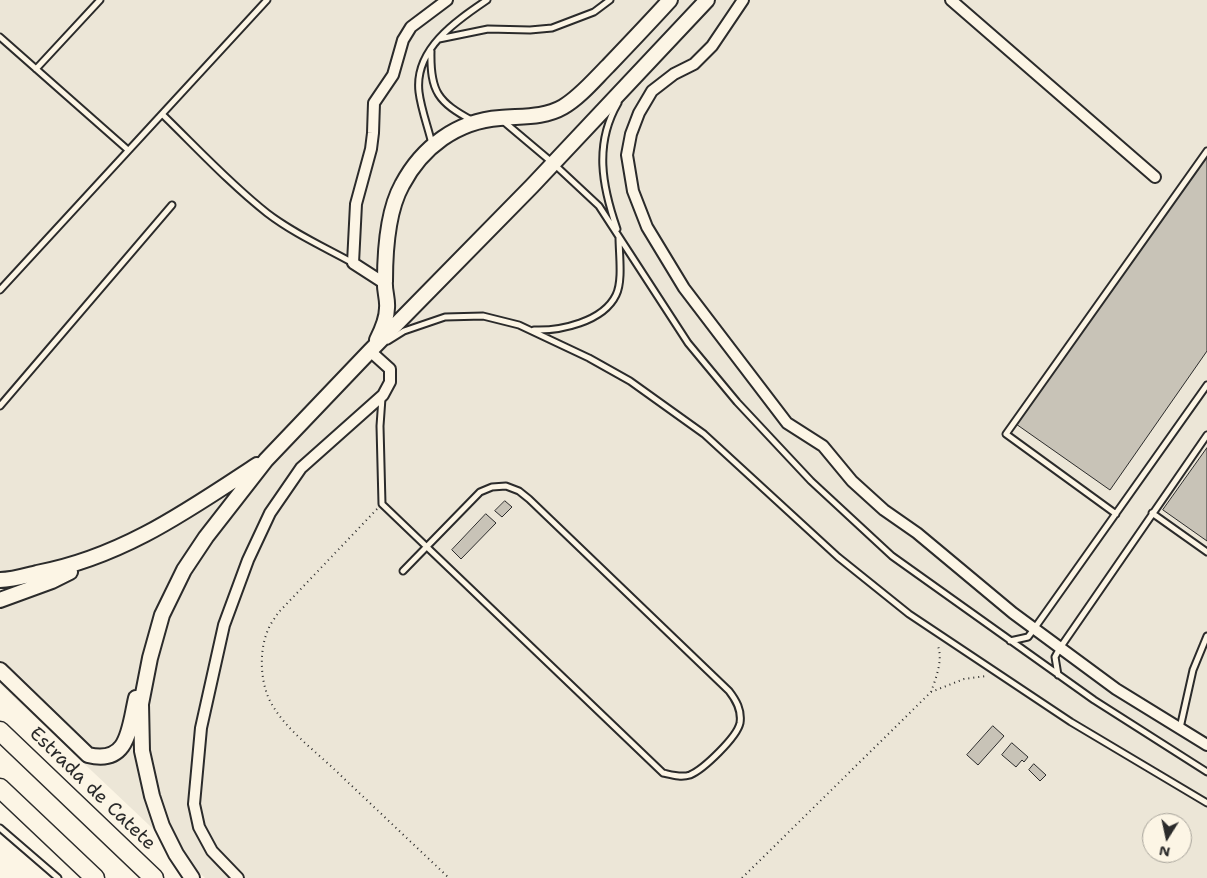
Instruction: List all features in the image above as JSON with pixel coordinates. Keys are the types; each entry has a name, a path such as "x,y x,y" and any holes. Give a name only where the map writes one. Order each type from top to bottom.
{"highway":[{"name":"Estrada de Catete","path":"0,731 154,878"},
{"path":"0,788 95,878"}],"street":[{"path":"384,283 353,263 356,204 372,141 374,103 392,76 403,40 411,27 447,0"},
{"path":"370,351 382,330 387,308 384,283 391,209 402,185 417,163 443,137 460,127 474,122 499,118 546,114 564,107 584,91 670,0"},
{"path":"0,670 88,755 96,757 117,753 124,745 144,665 162,614 184,570 206,536 266,460 554,164 707,0"},
{"path":"742,0 712,46 694,64 674,74 652,91 639,113 631,134 627,155 633,191 647,227 684,288 787,423 823,446 852,481 884,510 917,533 1013,613 1116,689 1207,745"},
{"path":"951,0 1154,177"},
{"path":"238,878 212,851 199,826 194,804 201,728 224,625 248,560 270,514 301,468 383,395 390,382 390,369 370,351"},
{"path":"0,600 52,581 99,556 140,538 180,516 266,460"},
{"path":"0,580 54,570 99,556"},
{"path":"162,614 150,658 142,704 142,751 152,796 162,826 176,854 192,878"}],"lane":[{"path":"36,69 100,0"},
{"path":"0,290 267,0"},
{"path":"432,148 419,92 420,71 431,49 454,23 487,0"},
{"path":"439,39 464,32 488,29 530,30 552,28 594,12 610,0"},
{"path":"0,37 128,150"},
{"path":"431,49 431,70 434,86 440,97 452,110 474,122"},
{"path":"531,330 550,330 571,326 590,319 605,309 616,296 620,277 619,236 607,201 603,182 602,159 609,118 631,81"},
{"path":"162,114 242,191 268,213 296,232 353,263"},
{"path":"499,118 600,206 688,343 737,402 811,482 892,556 1094,700 1207,772"},
{"path":"1116,514 1006,434 1207,151"},
{"path":"0,406 172,205"},
{"path":"370,351 404,331 445,317 483,316 519,325 589,358 630,381 704,434 838,557 909,614 1071,722 1207,803"},
{"path":"1010,641 1028,637 1207,385"},
{"path":"383,395 380,426 382,504 426,546 663,773 682,776 699,770 734,736 740,723 740,712 736,701 729,691 529,499 518,491 506,486 492,487 480,492 426,546 403,571"},
{"path":"1058,675 1055,657 1060,648 1207,435"},
{"path":"1152,514 1207,552"},
{"path":"1180,728 1193,670 1207,636"},
{"path":"0,828 58,878"}],"path":[{"path":"382,504 278,613 268,630 264,647 263,682 269,699 296,733 449,878"},
{"path":"930,628 939,648 937,677 932,692"},
{"path":"742,878 932,692 964,680 985,676 1005,678"}],"shaded area":[{"path":"0,0 1207,0 1207,878 205,878 0,684"}],"building":[{"path":"1207,152 1207,351 1110,490 1016,424"},
{"path":"1207,448 1207,541 1163,510"},
{"path":"505,501 512,507 502,517 495,511"},
{"path":"486,514 496,523 461,559 452,550"},
{"path":"993,726 1004,736 978,765 967,755"},
{"path":"1012,743 1028,757 1024,762 1022,760 1016,767 1002,755"},
{"path":"1034,764 1046,775 1040,781 1029,770"}]}
